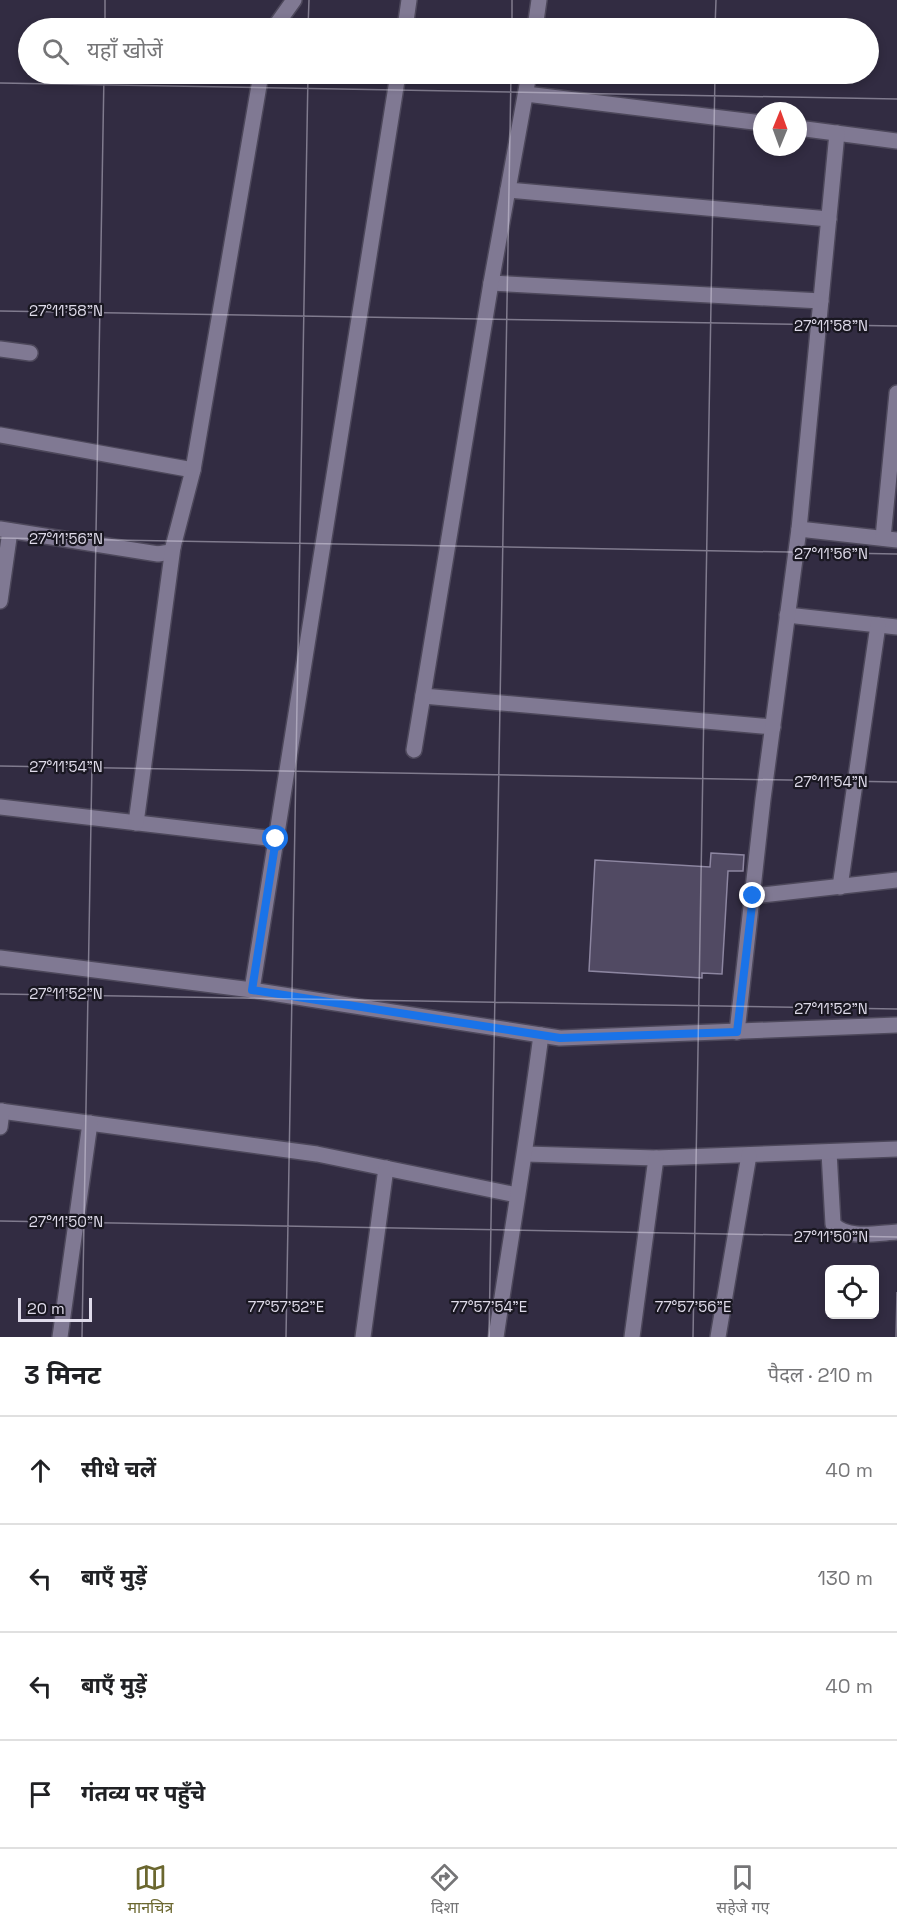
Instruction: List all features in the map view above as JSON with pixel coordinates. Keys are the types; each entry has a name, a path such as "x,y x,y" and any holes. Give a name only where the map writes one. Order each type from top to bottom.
{"street":[{"path":"281,18 294,0"},
{"path":"407,18 410,0"},
{"path":"536,18 539,0"},
{"path":"136,823 173,547 193,470 259,84"},
{"path":"252,990 396,84"},
{"path":"414,750 491,283 527,84"},
{"path":"526,93 753,122"},
{"path":"807,129 897,141"},
{"path":"737,1032 799,529 837,133"},
{"path":"508,190 829,219"},
{"path":"491,283 821,301"},
{"path":"0,349 30,353"},
{"path":"799,529 890,539 897,393"},
{"path":"0,435 193,470"},
{"path":"0,601 5,530 158,554 170,552 173,547"},
{"path":"788,615 897,627"},
{"path":"840,887 878,625"},
{"path":"423,696 773,727"},
{"path":"0,807 276,839"},
{"path":"753,896 897,880"},
{"path":"0,958 252,990 560,1038 897,1026"},
{"path":"496,1337 517,1195 526,1154 541,1035"},
{"path":"0,1127 1,1111 318,1154 517,1195"},
{"path":"60,1337 90,1123"},
{"path":"526,1154 656,1158 897,1149"},
{"path":"829,1152 831,1212 836,1228 855,1233 897,1232"},
{"path":"718,1337 749,1155"},
{"path":"632,1337 656,1158"},
{"path":"363,1337 386,1168"}],"building":[{"path":"711,853 744,855 743,871 728,871 722,974 702,973 702,978 589,971 595,860 710,867"}],"route":[{"path":"276,839 252,990 560,1038 737,1032 753,896"}]}
